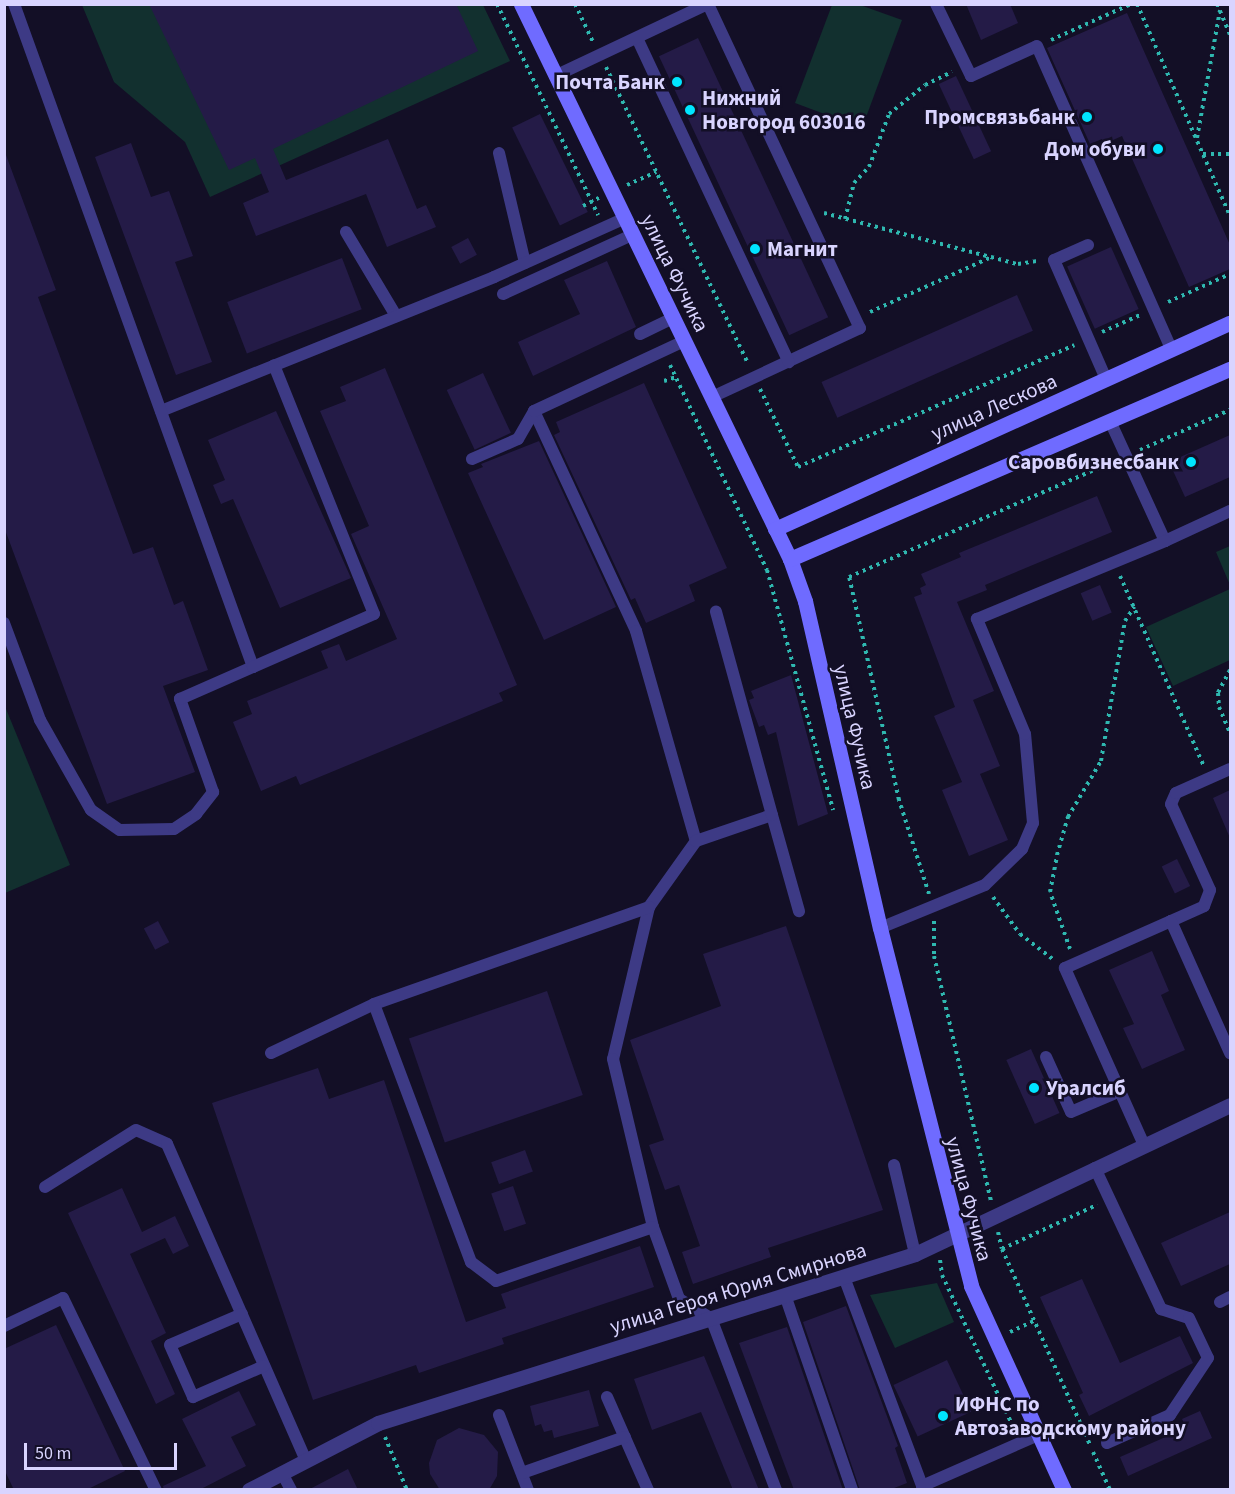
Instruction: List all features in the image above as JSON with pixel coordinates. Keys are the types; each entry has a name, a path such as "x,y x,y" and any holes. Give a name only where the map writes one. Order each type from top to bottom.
{"street":[{"name":"улица Фучика","path":"521,4 790,559 805,601 879,928 955,1233 971,1286 1064,1490"},
{"name":"улица Лескова","path":"775,528 1230,323"},
{"path":"790,559 1230,369"},
{"name":"улица Героя Юрия Смирнова","path":"249,1490 378,1423 915,1254 955,1233 1230,1105"}],"lane":[{"path":"14,4 253,667"},
{"path":"555,76 708,4 860,328 712,396"},
{"path":"936,4 971,76 1037,46 1172,350"},
{"path":"637,38 789,362"},
{"path":"499,153 525,263"},
{"path":"160,411 525,263 625,218"},
{"path":"346,232 396,316"},
{"path":"503,294 632,235"},
{"path":"1088,244 1054,260 1106,380"},
{"path":"640,334 674,318"},
{"path":"472,459 518,439 534,411 684,341"},
{"path":"4,623 39,720 91,810 120,830 174,829 196,814 213,792 180,699 374,614 274,365"},
{"path":"534,411 636,631 696,841"},
{"path":"1110,421 1165,541"},
{"path":"879,928 984,885 1022,849 1033,824 1025,734 977,619 1230,512"},
{"path":"716,612 799,911"},
{"path":"1144,1145 1065,968 1204,906 1210,890 1171,804 1176,793 1230,769"},
{"path":"772,815 696,841 650,907 613,1059 653,1227 679,1299 711,1318 776,1490"},
{"path":"271,1053 374,1004 650,907"},
{"path":"1171,921 1230,1053"},
{"path":"374,1004 471,1262 496,1281 653,1227"},
{"path":"1046,1057 1071,1112 1120,1091"},
{"path":"45,1187 136,1130 167,1144 306,1460"},
{"path":"894,1165 915,1254"},
{"path":"1095,1168 1161,1309 1189,1318 1208,1359 1170,1415 1107,1443"},
{"path":"844,1277 922,1485 1038,1435"},
{"path":"785,1295 852,1490"},
{"path":"4,1326 63,1298 156,1490"},
{"path":"242,1314 170,1345 174,1355 193,1397 264,1366"},
{"path":"607,1397 648,1490"},
{"path":"499,1415 528,1490"},
{"path":"522,1473 625,1437"},
{"path":"282,1473 291,1490"}],"path":[{"path":"497,4 603,228"},
{"path":"576,4 798,467 1230,274"},
{"path":"1037,46 1131,4"},
{"path":"1137,4 1230,216"},
{"path":"1217,4 1230,34"},
{"path":"1197,139 1220,10"},
{"path":"845,219 854,183 869,167 889,114 925,85 966,65"},
{"path":"1203,154 1230,154"},
{"path":"804,208 1018,264 1054,260"},
{"path":"856,318 991,257"},
{"path":"662,351 766,570 834,814"},
{"path":"664,381 676,377"},
{"path":"1110,1490 1002,1249 934,956 934,906 899,800 849,577 1230,410"},
{"path":"1114,562 1209,778"},
{"path":"984,885 1020,934 1065,968 1071,944 1050,892 1057,855 1068,817 1101,760 1125,621 1134,606"},
{"path":"1230,670 1218,693 1219,707 1230,733"},
{"path":"1002,1249 1110,1199"},
{"path":"938,1242 942,1275 1021,1444"},
{"path":"378,1423 407,1490"}],"green space":[{"path":"82,5 483,5 510,61 210,197 185,142 114,82"},
{"path":"832,5 860,5 902,20 862,128 795,103"},
{"path":"1230,546 1230,585 1216,552"},
{"path":"1230,589 1230,660 1173,686 1146,627"},
{"path":"4,704 70,865 5,893 4,893"},
{"path":"937,1283 954,1322 895,1348 870,1295"}],"building":[{"path":"149,4 456,4 478,51 273,149 286,180 388,139 417,209 426,205 436,227 387,247 366,194 256,236 243,203 269,192 255,158 229,170"},
{"path":"966,4 1010,4 1018,23 981,40"},
{"path":"1127,13 1230,245 1230,269 1189,287 1122,136 1104,144 1102,139 1090,144 1047,48"},
{"path":"698,38 828,317 789,335 659,56"},
{"path":"956,76 991,151 974,159 939,84"},
{"path":"540,114 588,212 560,226 512,128"},
{"path":"131,143 151,197 169,191 193,256 175,262 212,362 176,375 95,157"},
{"path":"6,155 56,290 38,297 133,554 153,547 174,605 183,601 208,670 163,686 195,772 107,804 4,527"},
{"path":"468,238 477,255 460,264 451,247"},
{"path":"1111,247 1139,309 1095,329 1067,267"},
{"path":"342,258 362,309 247,353 227,302"},
{"path":"607,261 636,327 533,376 518,342 580,314 564,280"},
{"path":"1017,295 1033,331 837,418 822,382"},
{"path":"385,368 517,685 499,693 503,701 300,785 296,776 261,791 233,722 252,714 247,701 328,668 321,651 339,644 346,661 397,639 351,534 369,526 320,411 346,401 340,387"},
{"path":"483,373 511,433 475,450 447,390"},
{"path":"644,383 727,568 689,585 695,601 646,623 635,598 631,600 554,435 560,432 556,422"},
{"path":"276,411 351,578 280,608 233,499 221,504 213,485 225,480 208,440"},
{"path":"1230,435 1230,477 1185,497 1169,462"},
{"path":"539,441 616,607 544,640 468,473 483,467 481,464"},
{"path":"1097,496 1112,532 985,585 987,590 957,602 994,691 973,700 1000,766 980,774 1008,840 969,856 942,790 962,782 934,716 955,707 914,597 922,594 920,588 926,585 921,574 961,557 959,553"},
{"path":"1100,585 1112,613 1092,621 1081,593"},
{"path":"791,675 828,814 798,826 776,732 768,735 764,725 759,727 749,700 754,698 751,691"},
{"path":"1230,790 1230,838 1213,798"},
{"path":"1177,859 1190,886 1175,893 1162,866"},
{"path":"158,921 169,942 155,950 144,929"},
{"path":"786,926 883,1210 768,1248 771,1257 693,1284 682,1252 700,1246 679,1185 665,1190 649,1145 664,1140 630,1040 721,1006 703,954"},
{"path":"1152,951 1169,991 1161,995 1185,1050 1142,1069 1123,1028 1134,1024 1109,970"},
{"path":"547,991 583,1095 445,1143 409,1039"},
{"name":"Уралсиб","path":"1031,1049 1059,1113 1035,1124 1006,1060"},
{"path":"318,1068 329,1099 384,1080 466,1322 506,1308 501,1294 640,1246 654,1287 502,1338 504,1344 419,1373 416,1365 313,1400 212,1103"},
{"path":"525,1150 533,1172 499,1184 491,1162"},
{"path":"513,1186 526,1224 504,1231 491,1193"},
{"path":"122,1188 142,1232 175,1216 189,1246 173,1254 165,1238 130,1254 166,1333 151,1341 175,1394 156,1404 68,1213"},
{"path":"1230,1212 1230,1264 1181,1286 1161,1243"},
{"path":"1082,1279 1120,1363 1180,1336 1193,1363 1089,1416 1079,1395 1083,1393 1040,1297"},
{"path":"846,1306 898,1446 895,1448 907,1483 889,1490 860,1490 803,1322"},
{"path":"56,1325 125,1471 86,1490 14,1490 4,1469 4,1349"},
{"path":"787,1327 843,1490 794,1490 739,1343"},
{"path":"704,1356 759,1490 733,1490 701,1412 652,1430 634,1379"},
{"path":"947,1360 971,1412 918,1437 894,1385"},
{"path":"589,1390 599,1426 554,1438 552,1430 544,1432 541,1424 535,1426 530,1406"},
{"path":"239,1391 256,1425 231,1437 246,1466 199,1490 164,1490 163,1486 206,1466 182,1419"},
{"path":"1200,1411 1212,1438 1128,1476 1120,1457 1186,1428 1182,1419"},
{"path":"459,1428 484,1435 498,1452 497,1476 489,1490 440,1490 430,1474 429,1463 437,1440"},
{"path":"348,1469 358,1490 308,1490"}],"place":[{"name":"Почта Банк","path":"677,82"},
{"name":"Нижний Новгород 603016","path":"690,110"},
{"name":"Промсвязьбанк","path":"1087,117"},
{"name":"Дом обуви","path":"1158,149"},
{"name":"Магнит","path":"755,249"},
{"name":"Саровбизнесбанк","path":"1191,462"},
{"name":"Уралсиб","path":"1034,1088"},
{"name":"ИФНС по Автозаводскому району","path":"943,1416"}]}
